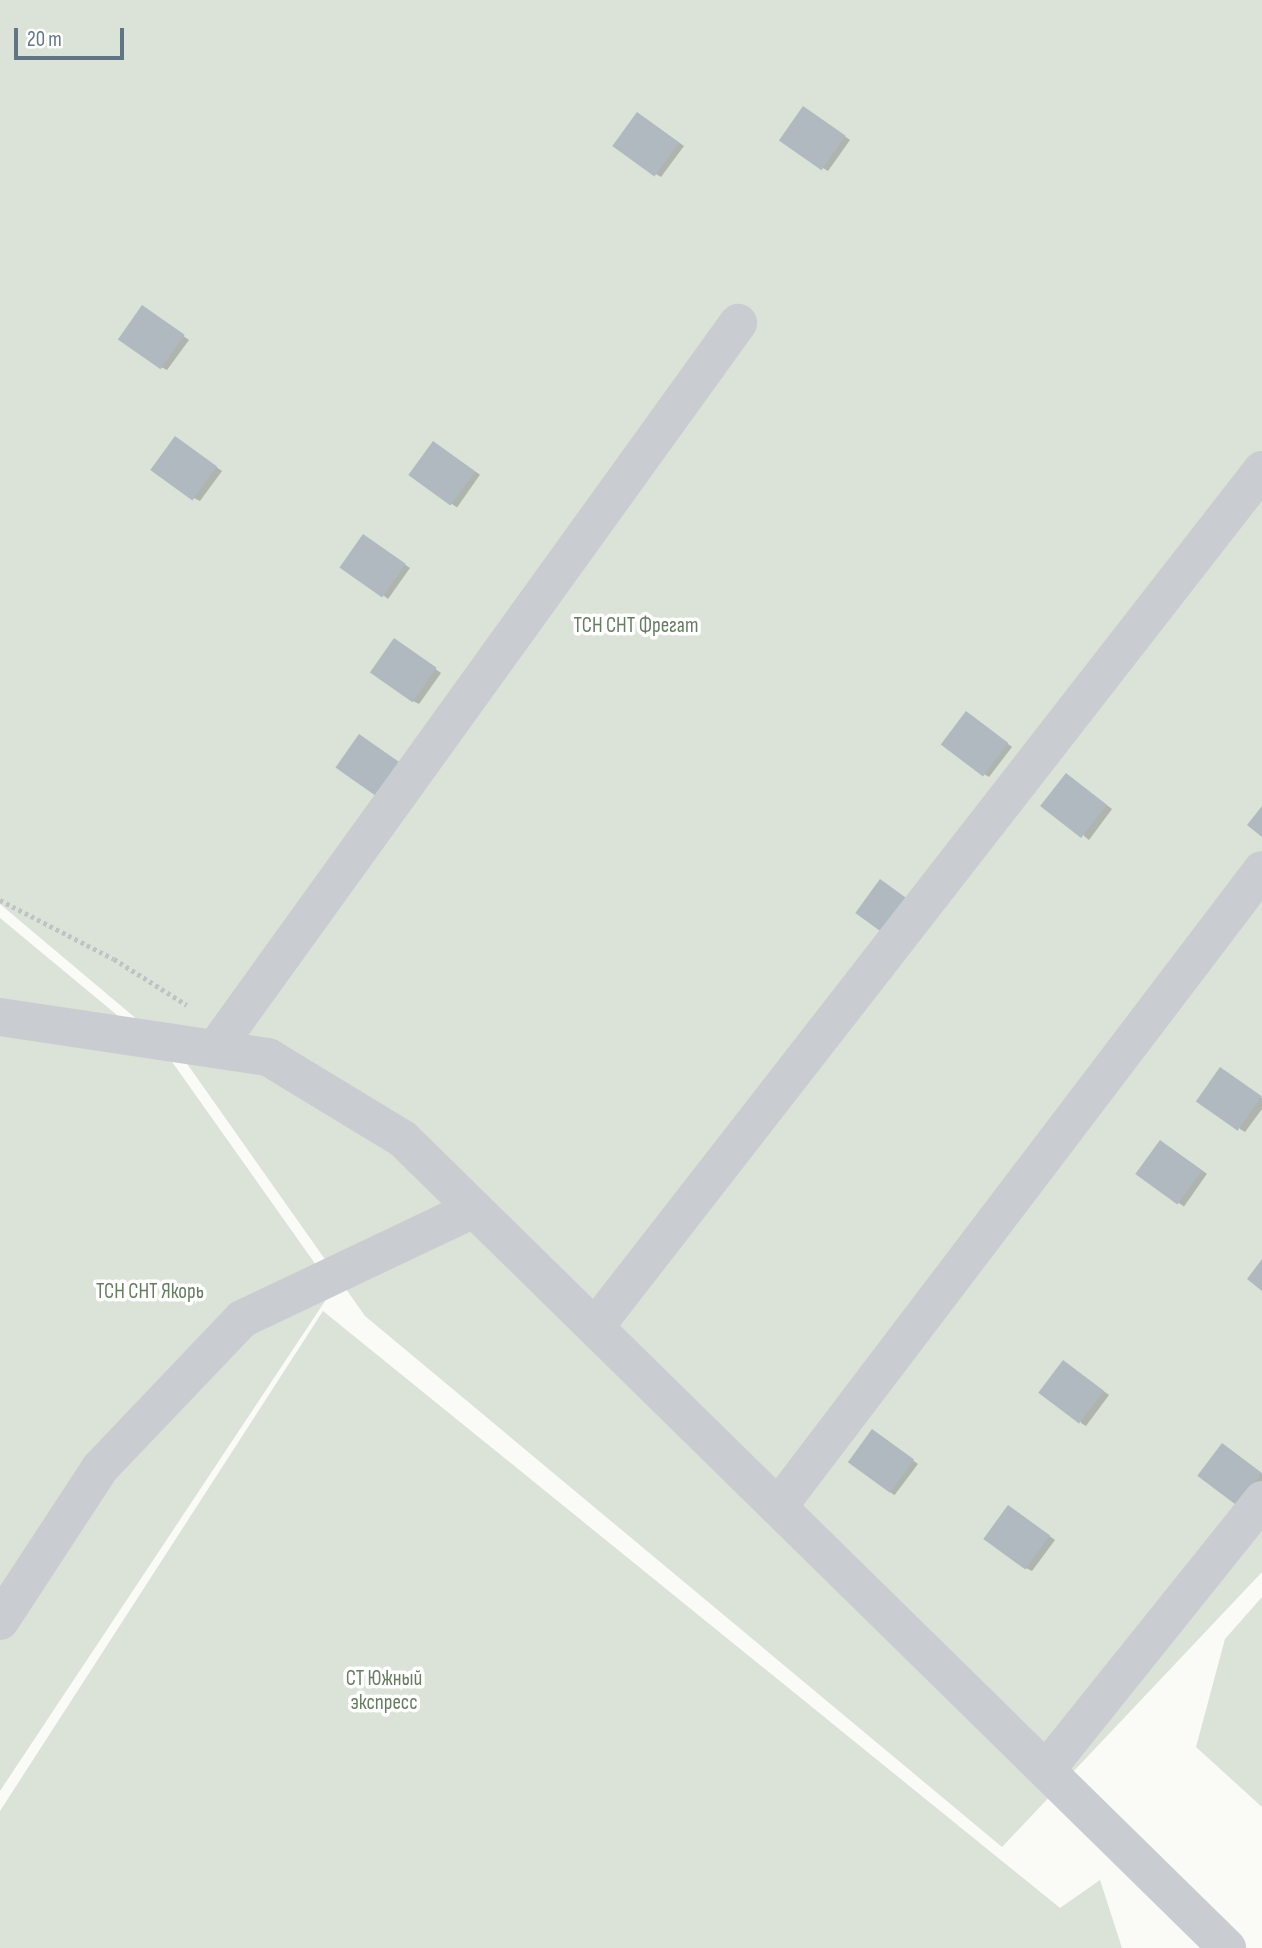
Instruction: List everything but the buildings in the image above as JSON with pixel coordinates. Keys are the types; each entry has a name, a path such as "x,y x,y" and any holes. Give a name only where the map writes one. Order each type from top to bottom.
{"street":[{"path":"215,1049 738,323"},
{"path":"594,1327 1262,470"},
{"path":"778,1507 1262,870"},
{"path":"0,1017 268,1057 403,1139 1227,1948"},
{"path":"0,1621 100,1468 242,1319 474,1209"},
{"path":"1046,1770 1262,1500"}],"path":[{"path":"0,900 114,959 197,1012"}],"green space":[{"name":"ТСН СНТ Фрегат","path":"0,0 1262,0 1262,1572 1002,1847 365,1316 183,1058 0,904"},
{"name":"ТСН СНТ Якорь","path":"0,918 170,1059 333,1289 0,1791"},
{"name":"СТ Южный экспресс","path":"323,1311 1060,1908 1100,1880 1122,1948 0,1948 0,1811"},
{"path":"1262,1597 1262,1807 1196,1747 1225,1639"}]}
